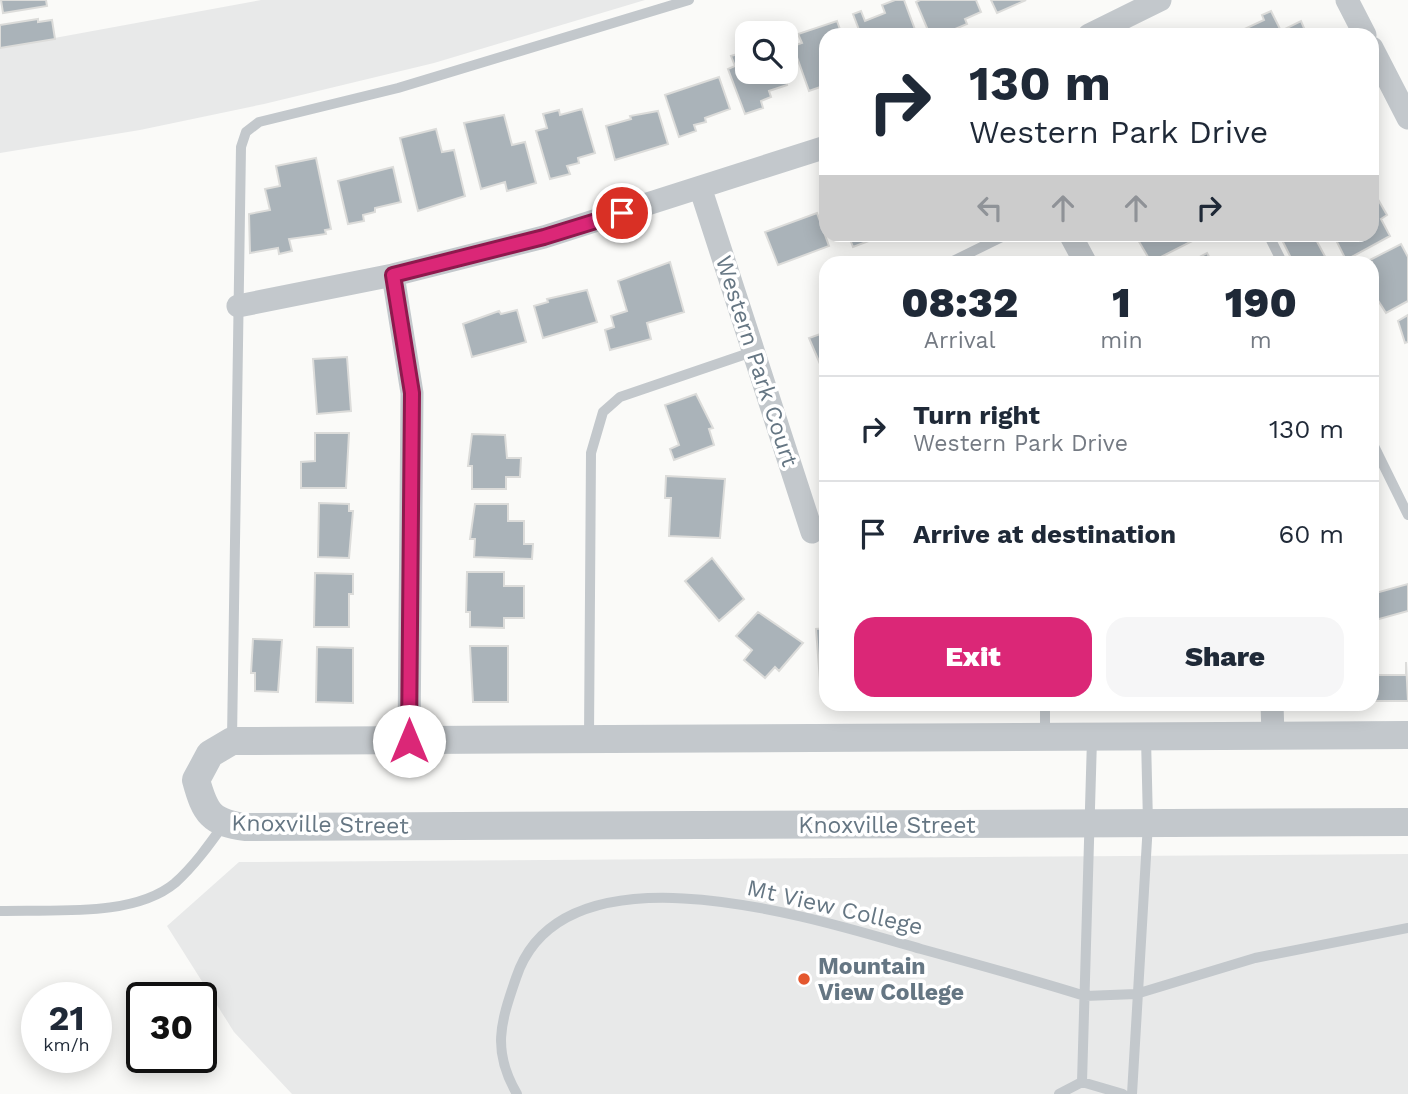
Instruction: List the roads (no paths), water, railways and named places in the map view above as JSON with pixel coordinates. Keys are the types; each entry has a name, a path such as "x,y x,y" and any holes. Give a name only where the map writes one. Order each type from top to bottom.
{"street":[{"path":"1103,28 1160,0"},
{"path":"1347,0 1361,28"},
{"path":"1379,62 1408,118"},
{"path":"238,306 393,275 544,237 701,190 819,150"},
{"name":"Western Park Court","path":"701,190 756,351 812,532"},
{"path":"393,275 412,393 409,741"},
{"path":"1272,711 1273,735"},
{"path":"232,741 1408,735"},
{"name":"Knoxville Street","path":"232,741 210,754 196,779 203,808 224,824 274,827 1408,822"}],"lane":[{"path":"232,741 241,147 246,132 259,122 398,88 689,0"},
{"path":"963,256 992,242"},
{"path":"589,740 591,453 603,412 620,397 756,351"},
{"path":"1379,456 1408,515"},
{"path":"1045,711 1045,738"},
{"path":"1082,1082 1092,738"},
{"path":"1132,1094 1148,823 1146,738"},
{"path":"0,911 129,906 173,884 203,853 224,824"},
{"name":"Mt View College","path":"517,1094 504,1072 499,1048 523,957 541,933 573,913 615,901 679,898 789,913 1085,996 1136,994 1255,958 1408,928"},
{"path":"1059,1094 1082,1082 1123,1094"}],"place":[{"name":"Mountain View College","path":"804,979"}]}
